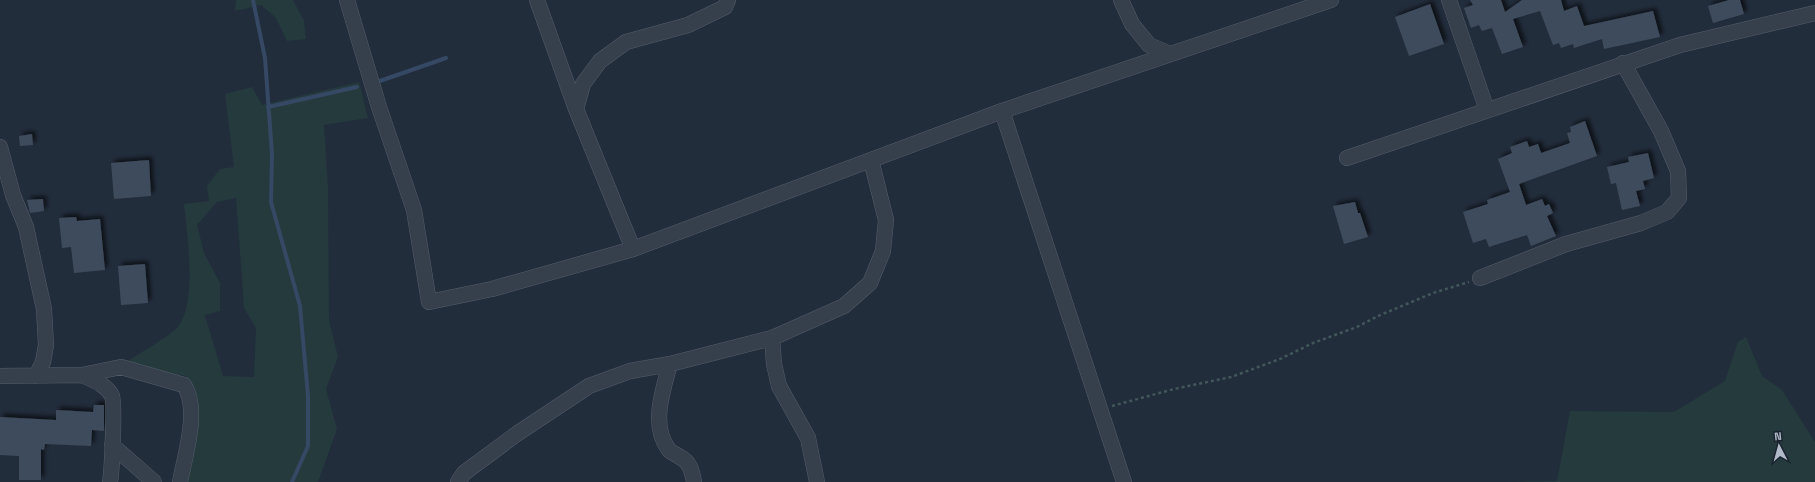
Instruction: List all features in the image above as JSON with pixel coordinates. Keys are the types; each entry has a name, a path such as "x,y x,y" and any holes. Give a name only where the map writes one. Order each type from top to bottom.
{"street":[{"path":"347,0 379,107 414,210 429,302 492,289 633,249 1002,111 1332,0"},
{"path":"537,0 576,109 633,249"},
{"path":"576,109 583,84 600,61 626,42 688,25 725,7 728,0"},
{"path":"1120,0 1132,24 1149,45 1170,54"},
{"path":"1449,0 1487,110"},
{"path":"1347,158 1623,63 1680,45 1815,13"},
{"path":"1480,278 1566,244 1640,223 1667,212 1679,198 1678,170 1661,131 1623,63"},
{"path":"1002,111 1124,482"},
{"path":"0,147 13,195 26,227 44,309 46,345 43,362 36,376"},
{"path":"458,482 464,474 518,433 589,386 630,371 670,364 772,338 844,306 870,283 883,251 886,220 871,160"},
{"path":"772,338 774,364 779,386 808,438 817,482"},
{"path":"670,364 659,409 662,436 670,451 686,460 692,472 694,482"},
{"path":"0,376 82,375 122,367 184,385 189,393 192,415 180,482"},
{"path":"82,375 103,386 112,397 112,469 110,482"},
{"path":"112,445 154,482"}],"path":[{"path":"1100,410 1174,389 1231,377 1280,359 1313,343 1357,327 1378,316 1433,293 1454,288 1480,278"}],"green space":[{"path":"236,0 293,0 304,21 306,39 287,41 276,18 261,5 235,11"},
{"path":"359,82 368,118 324,125 328,187 329,321 338,357 326,389 337,429 318,482 186,482 192,390 186,376 128,366 128,361 173,332 183,317 187,303 190,269 184,204 209,201 207,186 220,169 234,167 225,94 252,87 262,105","holes":["236,198 244,308 256,328 254,377 223,376 205,315 220,311 220,283 204,253 197,225 217,202"]},
{"path":"1746,337 1762,376 1782,390 1815,442 1815,482 1503,482 1557,481 1570,411 1674,412 1725,381 1738,342"}],"building":[{"path":"1470,0 1501,0 1505,12 1522,0 1561,0 1564,11 1577,6 1584,26 1653,11 1660,37 1604,49 1602,39 1574,48 1573,44 1561,48 1559,43 1553,45 1540,11 1513,19 1523,47 1502,54 1492,28 1482,31 1479,25 1471,28 1464,8 1473,5"},
{"path":"1729,0 1740,0 1744,14 1713,23 1708,6"},
{"path":"1430,4 1444,44 1409,56 1395,17"},
{"path":"1585,121 1597,156 1519,184 1526,205 1542,199 1545,206 1549,204 1553,213 1547,216 1556,236 1531,246 1527,235 1489,247 1486,239 1473,243 1463,212 1488,204 1487,200 1510,192 1498,159 1512,153 1510,147 1527,141 1529,147 1538,144 1541,153 1570,143 1567,133 1571,132 1570,127"},
{"path":"32,134 33,145 20,146 19,136"},
{"path":"1648,153 1654,178 1643,181 1645,189 1636,191 1640,206 1622,210 1616,183 1611,184 1607,167 1629,162 1628,157"},
{"path":"149,160 151,196 114,199 111,163"},
{"path":"43,199 44,211 30,213 27,200"},
{"path":"1355,202 1368,237 1344,244 1333,206"},
{"path":"76,217 77,221 100,219 105,270 74,273 71,247 62,248 59,218"},
{"path":"145,264 148,303 121,305 118,266"},
{"path":"94,405 104,405 104,431 92,430 91,446 45,444 44,450 41,449 41,480 19,480 19,456 0,455 0,417 56,420 56,410 93,412"}],"waterway":[{"path":"253,0 265,58 272,154 271,202 300,306 308,396 308,446 292,482"},
{"path":"377,82 446,58"},
{"path":"268,107 357,87"}]}
